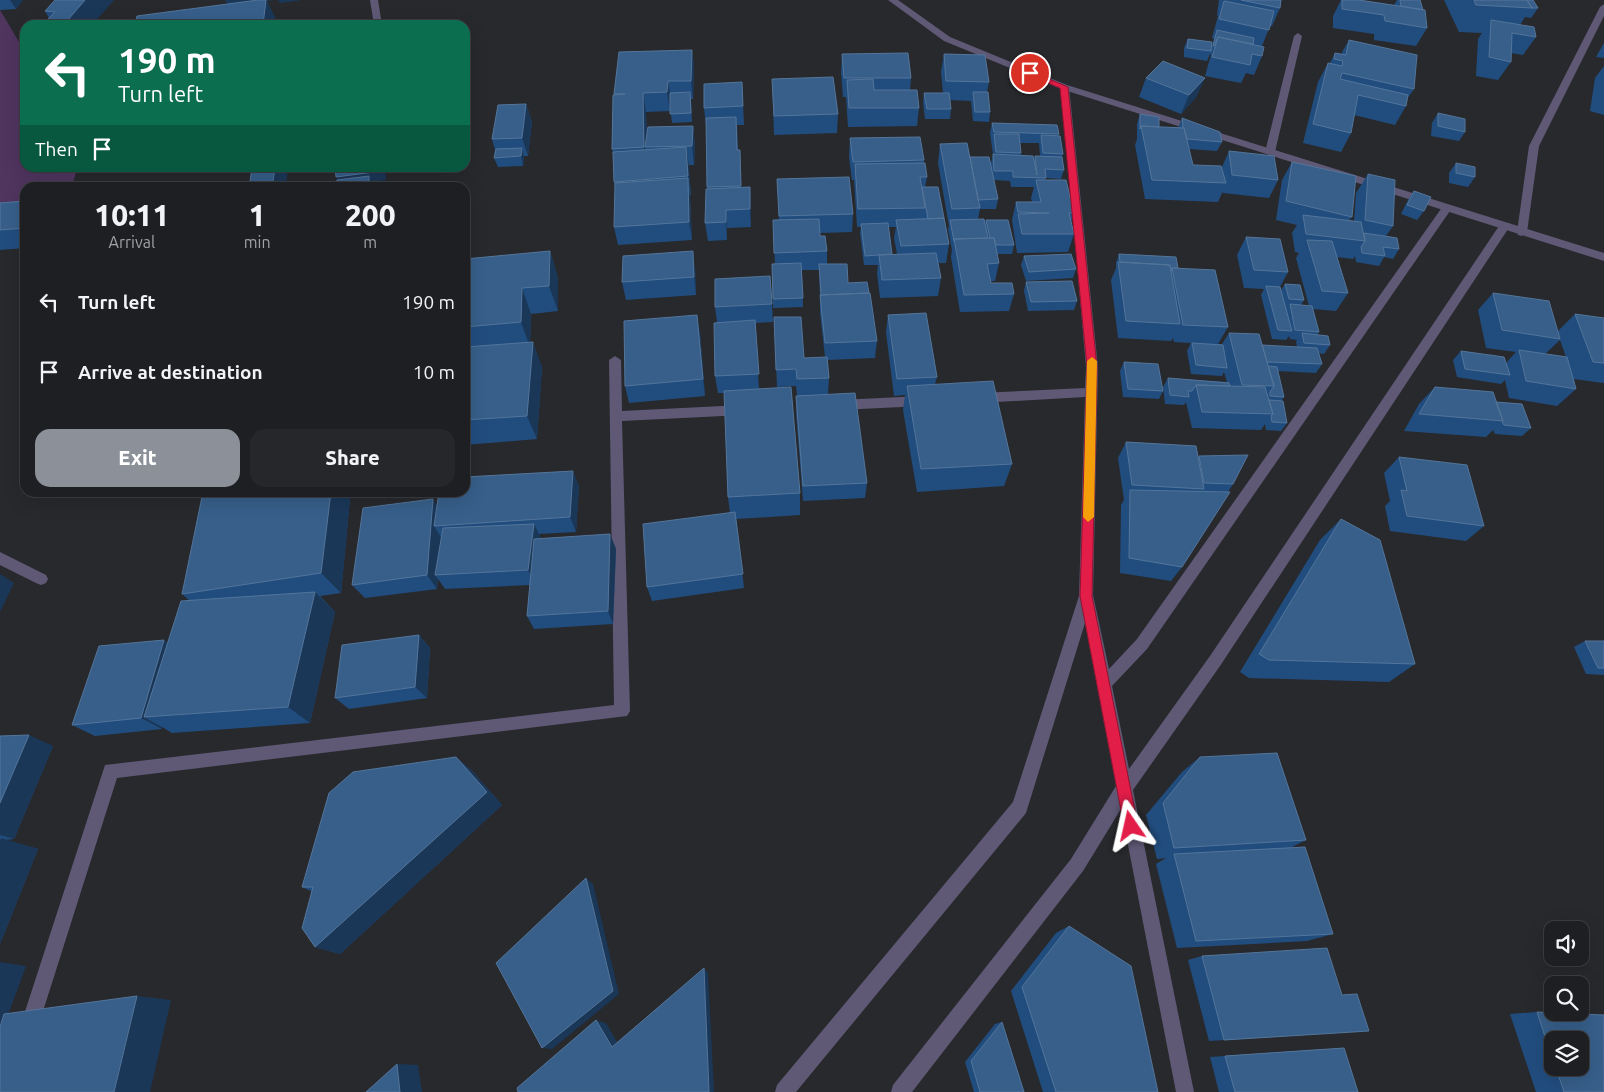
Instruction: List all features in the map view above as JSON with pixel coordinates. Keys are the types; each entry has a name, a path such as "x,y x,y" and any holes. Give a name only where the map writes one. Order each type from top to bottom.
{"street":[{"path":"374,0 377,20"},
{"path":"894,0 948,39 1064,87 1604,257"},
{"path":"1522,232 1534,146 1604,7"},
{"path":"1270,152 1298,36"},
{"path":"1064,87 1092,367 1086,596 1185,1092"},
{"path":"1104,684 1142,644 1447,208"},
{"path":"900,1092 1076,865 1124,789 1215,661 1505,226"},
{"path":"24,1045 111,770 622,711 615,360"},
{"path":"963,398 1091,392"},
{"path":"824,406 933,400"},
{"path":"616,416 755,409"},
{"path":"0,558 41,579"},
{"path":"784,1092 1020,807 1086,596"}],"shaded area":[{"path":"0,10 20,44 20,172 76,172 73,182 20,182 20,206 0,209"}],"building":[{"path":"55,0 85,0 68,20 47,20 55,12 45,11"},
{"path":"266,0 264,20 136,20 137,16"},
{"path":"1241,0 1281,0 1280,8"},
{"path":"1342,0 1359,0 1425,10 1427,28 1385,21 1384,15 1342,9"},
{"path":"1400,0 1420,0 1423,10 1401,6"},
{"path":"1474,0 1527,0 1532,8 1476,5"},
{"path":"1527,0 1533,0 1538,8 1532,8"},
{"path":"1224,1 1274,11 1269,30 1219,19"},
{"path":"1491,20 1534,27 1536,37 1512,33 1511,62 1489,57"},
{"path":"1217,30 1254,38 1253,44 1218,37 1213,46"},
{"path":"1218,37 1264,47 1262,56 1252,54 1250,65 1212,57"},
{"path":"1188,39 1212,42 1211,51 1187,48"},
{"path":"1349,40 1417,55 1414,89 1342,73 1340,79 1408,95 1406,106 1358,95 1351,133 1313,124 1328,63 1342,66 1343,61 1334,59 1335,53 1346,55"},
{"path":"692,50 691,81 668,81 667,92 643,93 644,147 612,149 613,95 625,94 614,94 619,52"},
{"path":"908,53 911,78 844,78 842,54"},
{"path":"944,54 985,55 989,82 946,81"},
{"path":"1163,61 1205,78 1189,95 1146,78"},
{"path":"833,77 838,114 774,116 772,79"},
{"path":"873,79 874,90 917,90 919,108 849,108 847,80"},
{"path":"742,82 743,106 704,108 704,84"},
{"path":"690,92 691,113 670,114 670,93"},
{"path":"973,92 988,92 990,112 975,112"},
{"path":"924,93 949,93 951,109 927,109"},
{"path":"526,104 522,138 492,139 498,105"},
{"path":"1438,113 1465,119 1465,132 1438,126"},
{"path":"1140,114 1159,117 1159,127 1141,126 1140,129"},
{"path":"736,117 737,150 740,150 741,186 707,187 706,118"},
{"path":"1182,118 1220,132 1222,142 1187,139"},
{"path":"992,123 1057,125 1059,134 994,132"},
{"path":"693,126 692,146 645,147 648,127"},
{"path":"1141,126 1184,128 1193,165 1221,166 1226,183 1152,180"},
{"path":"994,134 1019,134 1021,153 996,152"},
{"path":"1041,135 1060,136 1063,154 1043,153"},
{"path":"920,137 924,160 853,162 850,138"},
{"path":"967,143 980,208 952,209 940,144"},
{"path":"686,147 688,176 614,182 613,152"},
{"path":"522,148 521,156 494,158 496,149"},
{"path":"1229,151 1274,156 1278,180 1232,175"},
{"path":"993,154 1033,156 1037,175 1035,156 1062,157 1064,170 1045,169 1046,178 1013,177 1013,171 994,171"},
{"path":"970,157 989,157 998,199 978,200"},
{"path":"1292,162 1356,176 1352,217 1286,201"},
{"path":"925,163 927,177 920,177 925,208 858,209 855,164"},
{"path":"1456,163 1475,167 1475,177 1456,173"},
{"path":"251,172 274,172 273,182 250,182"},
{"path":"335,172 374,172 336,177"},
{"path":"1368,174 1395,180 1393,226 1365,220"},
{"path":"369,176 369,182 337,182 337,180"},
{"path":"849,177 853,214 779,216 777,179"},
{"path":"688,178 689,222 614,227 615,183"},
{"path":"1036,180 1066,180 1074,213 1069,213 1074,234 1022,234 1018,214 1049,213 1018,212 1016,202 1041,202"},
{"path":"750,187 750,209 726,210 726,222 705,223 706,189"},
{"path":"922,187 938,187 944,218 928,219"},
{"path":"1414,191 1431,197 1424,211 1407,205"},
{"path":"20,201 20,228 0,230 0,203"},
{"path":"1303,215 1361,222 1365,241 1306,234"},
{"path":"944,218 949,244 901,246 896,220"},
{"path":"819,219 820,236 825,236 827,251 774,253 773,220"},
{"path":"984,219 988,238 954,239 954,241 950,220"},
{"path":"986,220 1008,220 1014,245 996,245 994,238 990,238"},
{"path":"888,223 892,254 865,256 861,224"},
{"path":"1364,233 1397,238 1399,249 1383,247 1385,256 1362,253 1361,247 1365,241"},
{"path":"1246,237 1280,239 1288,272 1254,270"},
{"path":"994,238 999,263 987,264 991,283 1012,283 1014,294 964,295 954,239"},
{"path":"1307,240 1332,241 1348,293 1322,291"},
{"path":"550,251 549,286 522,288 521,322 470,327 470,259"},
{"path":"693,251 694,277 622,282 623,256"},
{"path":"936,253 941,278 882,280 879,255"},
{"path":"1071,254 1076,269 1029,272 1024,256"},
{"path":"1119,254 1176,257 1178,268 1172,268 1171,271 1170,265 1120,262"},
{"path":"1118,262 1170,265 1180,324 1126,321"},
{"path":"801,263 803,298 773,299 772,264"},
{"path":"819,264 847,264 848,283 867,282 869,293 821,295"},
{"path":"1172,268 1215,270 1228,327 1183,325"},
{"path":"770,276 772,304 715,307 715,279"},
{"path":"1072,281 1077,301 1031,302 1026,282"},
{"path":"1285,284 1300,285 1304,300 1289,299"},
{"path":"1266,286 1280,287 1292,331 1278,330"},
{"path":"870,293 877,341 825,343 820,295"},
{"path":"1493,293 1549,301 1560,339 1502,330"},
{"path":"1290,304 1312,306 1319,332 1295,330"},
{"path":"926,313 937,377 897,379 888,315"},
{"path":"1575,314 1604,318 1604,363 1593,362"},
{"path":"697,315 703,379 625,386 624,321"},
{"path":"774,317 801,317 804,358 827,357 829,378 797,379 796,369 776,370"},
{"path":"755,320 759,374 715,376 714,323"},
{"path":"1229,333 1259,334 1274,386 1242,385"},
{"path":"1302,333 1328,336 1330,345 1304,343"},
{"path":"533,342 527,416 470,420 470,347"},
{"path":"1192,343 1223,345 1227,368 1196,365"},
{"path":"1262,345 1317,348 1322,364 1267,362"},
{"path":"1519,350 1567,357 1576,389 1526,381"},
{"path":"1461,351 1504,357 1510,375 1465,369"},
{"path":"1124,362 1158,364 1163,391 1128,389"},
{"path":"1268,366 1277,367 1284,397 1270,396 1274,386"},
{"path":"1168,378 1229,383 1230,386 1196,385 1192,391 1188,391 1189,397 1170,395"},
{"path":"993,381 1012,464 921,469 907,386"},
{"path":"1196,385 1265,387 1273,414 1202,412"},
{"path":"791,387 800,493 728,497 724,391"},
{"path":"1435,387 1493,392 1503,421 1419,414"},
{"path":"855,393 867,483 803,486 796,396"},
{"path":"1269,400 1283,401 1287,423 1272,422 1271,416 1273,414"},
{"path":"1496,402 1522,404 1531,428 1504,425"},
{"path":"1126,442 1196,446 1204,489 1132,485"},
{"path":"1248,455 1233,484 1204,483 1199,456"},
{"path":"1399,457 1467,465 1484,526 1407,516 1401,490 1407,491"},
{"path":"573,471 570,517 434,526 438,497 470,497 470,477"},
{"path":"1130,490 1230,492 1182,567 1129,558"},
{"path":"202,497 330,497 321,573 182,594"},
{"path":"433,499 427,575 352,585 363,508"},
{"path":"735,512 743,574 647,587 643,524"},
{"path":"1341,519 1380,540 1415,664 1269,660 1259,654"},
{"path":"534,524 528,570 435,575 443,528"},
{"path":"610,534 608,611 527,616 534,539"},
{"path":"315,592 288,707 144,717 181,601"},
{"path":"419,635 415,687 335,698 342,645"},
{"path":"164,640 141,718 72,725 99,646"},
{"path":"1585,641 1604,641 1604,668 1598,668"},
{"path":"29,735 0,803 0,736"},
{"path":"1277,753 1306,840 1174,848 1163,803 1200,757"},
{"path":"456,757 487,792 315,947 302,928 313,887 302,887 329,793 353,772"},
{"path":"1305,847 1333,934 1196,941 1174,854"},
{"path":"586,878 613,991 542,1048 496,963"},
{"path":"1069,926 1131,966 1158,1092 1056,1092 1022,987"},
{"path":"1327,948 1342,995 1357,994 1369,1031 1224,1040 1202,956"},
{"path":"704,968 709,1092 518,1092 517,1088 596,1020 612,1047"},
{"path":"137,996 114,1092 0,1092 0,1027 4,1014"},
{"path":"1537,1012 1544,1012 1544,1021 1589,1021 1589,1014 1604,1015 1604,1092 1564,1092 1559,1076 1589,1076 1589,1031 1544,1031 1544,1033"},
{"path":"1002,1022 1024,1092 980,1092 971,1061"},
{"path":"1344,1048 1358,1092 1235,1092 1225,1056"},
{"path":"397,1064 400,1092 366,1092"}],"slow traffic":[{"path":"1088,517 1092,361"}],"route":[{"path":"1030,73 1064,87 1092,367 1086,596 1131,826"}]}
